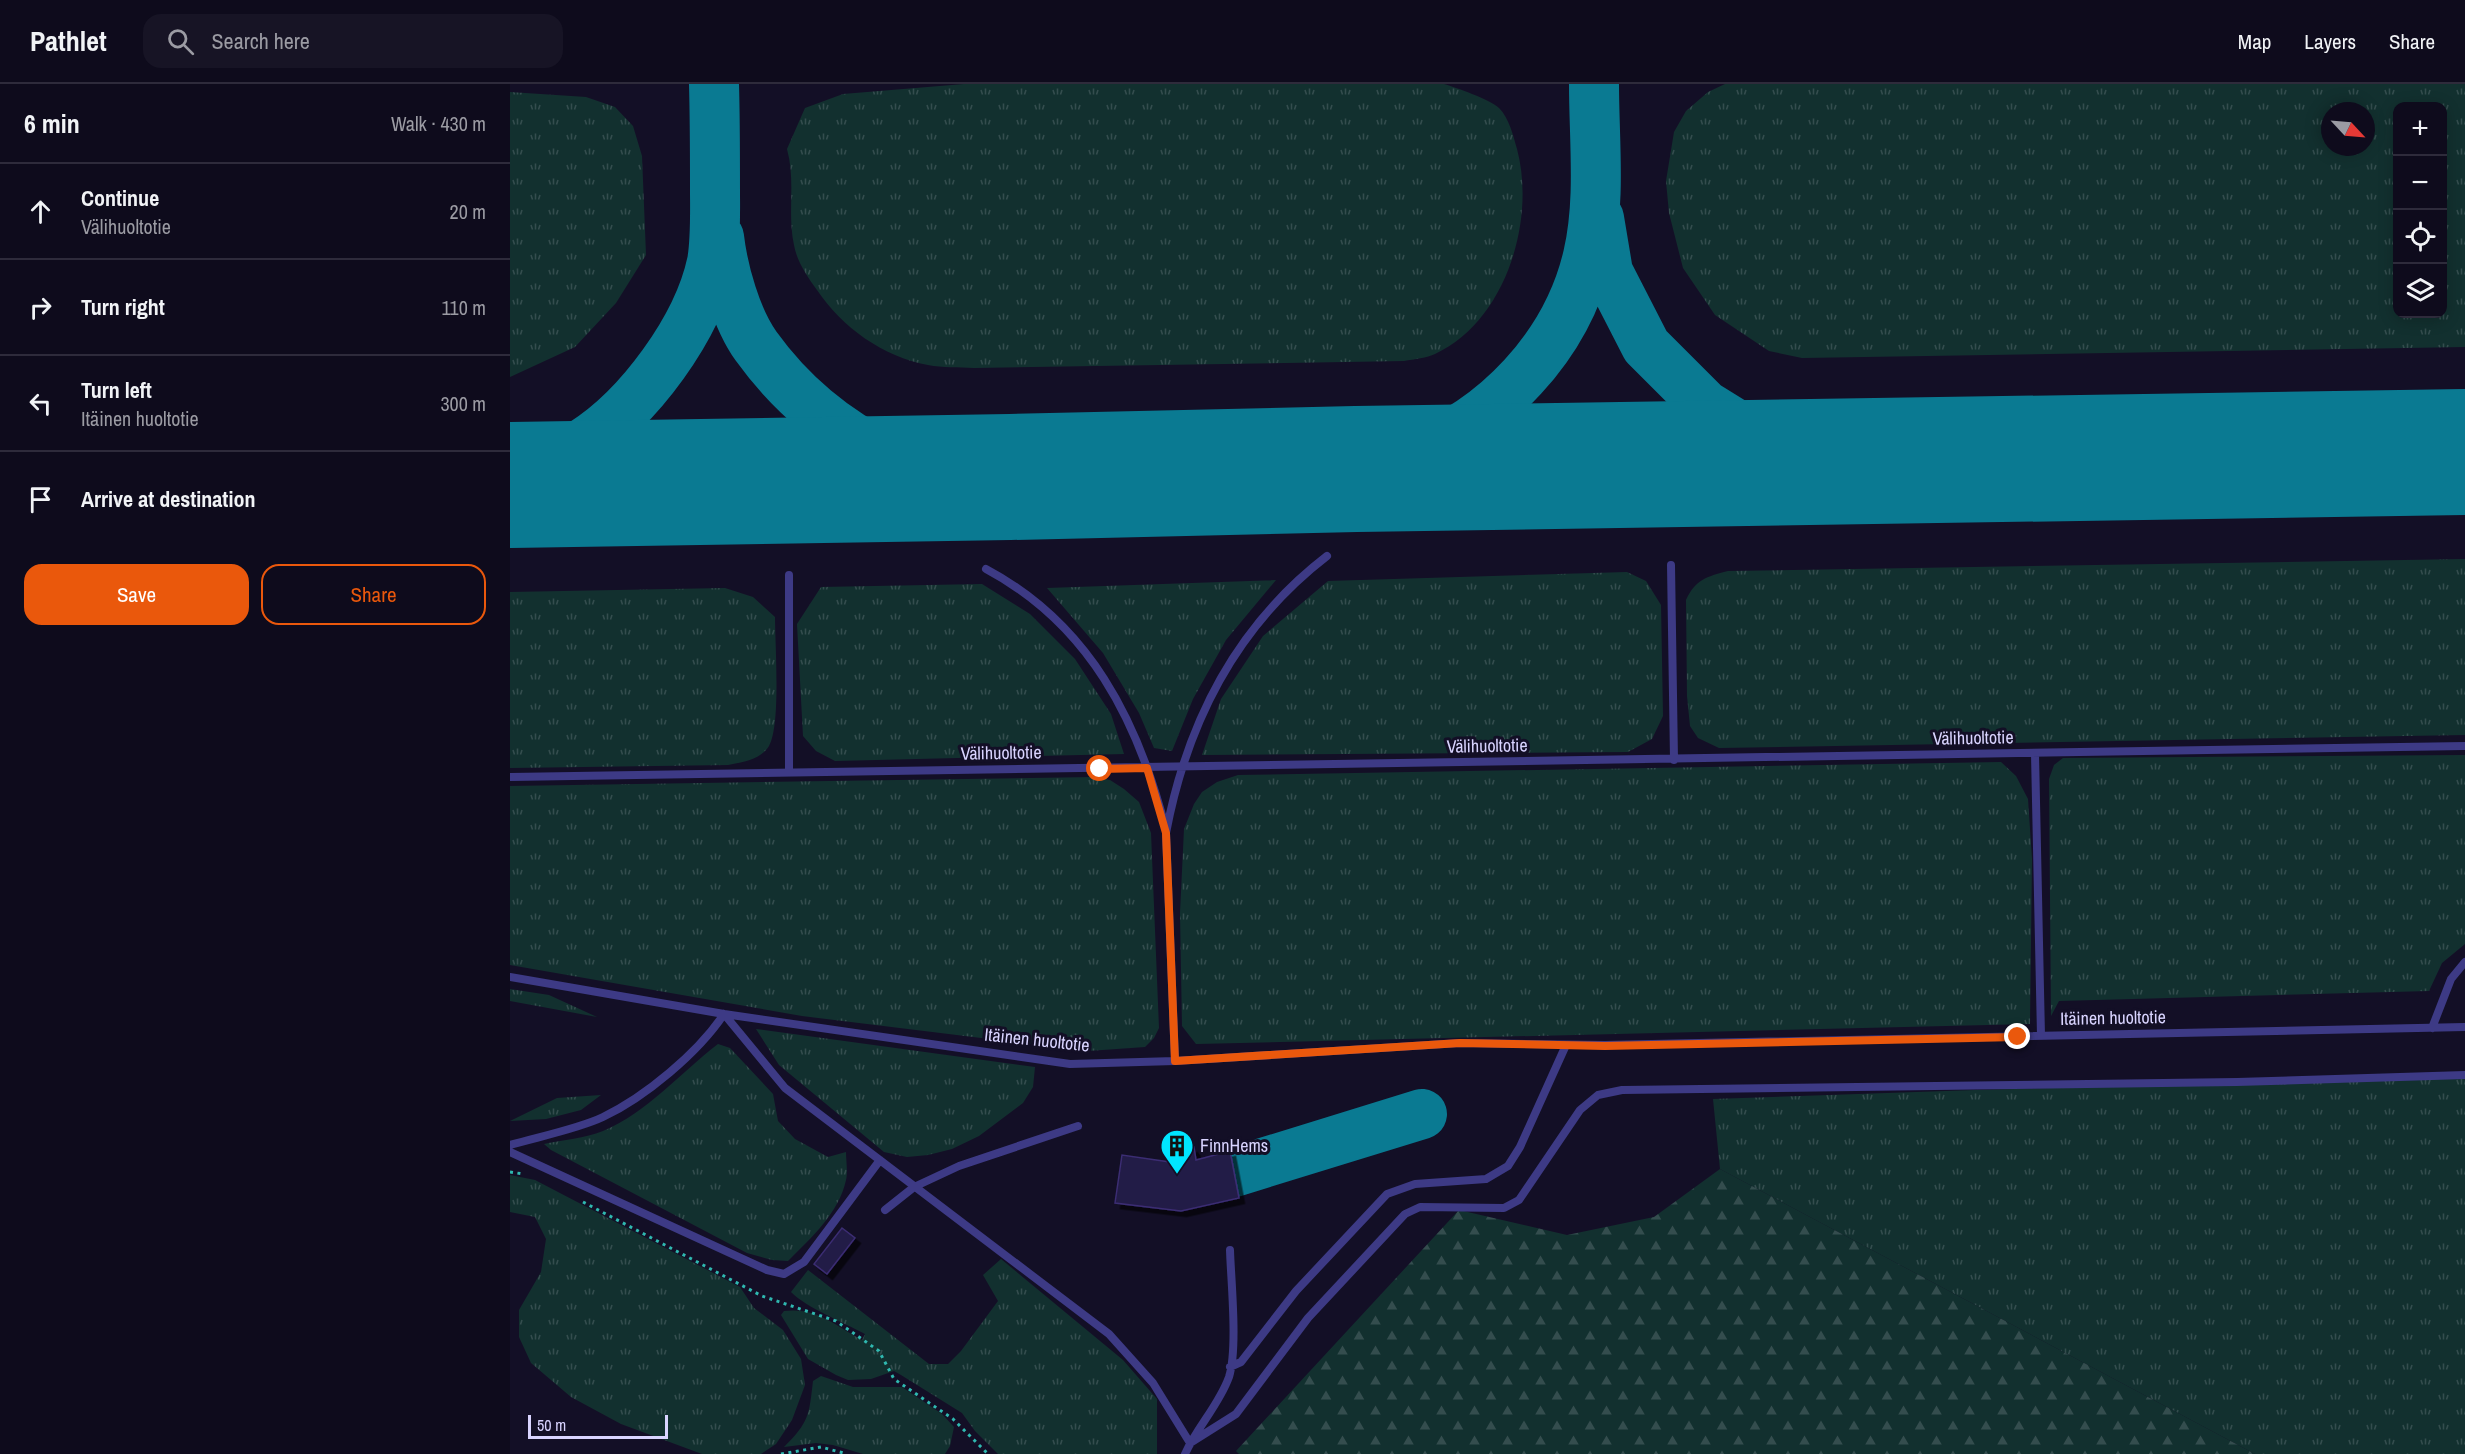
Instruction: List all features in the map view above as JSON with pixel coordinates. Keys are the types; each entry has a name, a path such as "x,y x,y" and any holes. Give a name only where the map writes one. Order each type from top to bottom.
{"lane":[{"path":"1175,1061 1166,833 1173,799 1195,728 1228,666 1252,631 1299,578 1327,556"},
{"path":"1671,565 1674,760"},
{"path":"986,569 1016,585 1029,596 1079,646 1118,698 1147,768 1166,833"},
{"path":"789,575 789,772"},
{"name":"Välihuoltotie","path":"510,777 2465,746"},
{"path":"2035,754 2041,1036"},
{"path":"2432,1028 2451,980 2465,962"},
{"name":"Itäinen huoltotie","path":"510,977 724,1014 1070,1064 1175,1061 1460,1043 1566,1045 2465,1027"},
{"path":"510,1144 602,1118 644,1094 710,1034 724,1014 785,1088 1108,1334 1153,1383 1190,1443"},
{"path":"1230,1367 1240,1362 1296,1291 1387,1194 1415,1184 1486,1179 1508,1166 1520,1147 1566,1045"},
{"path":"1190,1443 1236,1414 1308,1318 1405,1214 1420,1208 1504,1208 1519,1200 1580,1110 1598,1095 1622,1090 2214,1082 2465,1075"},
{"path":"885,1210 914,1187 958,1166 1078,1126"},
{"path":"510,1152 767,1270 784,1274 804,1262 880,1160"},
{"path":"1185,1454 1218,1399 1229,1375 1232,1298 1230,1250"}],"path":[{"path":"510,1172 533,1176"},
{"path":"574,1198 762,1296 836,1321 879,1351 894,1379 953,1419 988,1454"},
{"path":"781,1454 821,1447 847,1454"}],"green space":[{"path":"964,84 1444,84 1450,86 1499,108 1512,133 1522,177 1522,206 1518,236 1510,266 1497,293 1480,318 1460,339 1435,354 1404,361 974,368 939,367 911,361 880,348 851,328 827,304 803,269 795,251 792,233 791,173 787,149 805,108 843,94"},
{"path":"1725,84 2465,84 2465,347 1802,358 1769,351 1715,315 1683,268 1669,213 1666,181 1674,132 1686,111 1708,92"},
{"path":"510,92 586,97 615,107 633,126 642,156 646,255 616,303 575,347 510,377"},
{"path":"2465,559 2465,735 1719,748 1698,738 1690,726 1687,696 1686,600 1694,587 1702,580 1728,571"},
{"path":"1627,572 1646,581 1661,605 1663,716 1652,739 1628,752 1202,755 1221,699 1263,636 1328,581"},
{"path":"1276,580 1226,640 1193,699 1172,751 1154,748 1139,713 1103,653 1047,588"},
{"path":"982,584 1030,614 1075,659 1111,714 1124,754 835,761 816,751 803,736 797,624 821,587"},
{"path":"725,588 753,597 775,617 775,721 773,736 765,751 751,760 728,765 510,768 510,592"},
{"path":"2465,755 2465,944 2442,963 2429,991 2059,1001 2051,1016 2049,779 2054,765 2063,758"},
{"path":"2001,762 2016,776 2028,799 2032,859 2030,1024 1196,1044 1182,1026 1180,913 1184,829 1194,804 1202,792 1217,782 1238,775"},
{"path":"1094,777 1110,780 1139,802 1151,833 1159,1028 1154,1038 1145,1047 1088,1051 802,1016 510,965 510,786"},
{"path":"510,989 549,995 597,1017 510,1001"},
{"path":"756,1029 1035,1067 1033,1087 1023,1103 979,1136 952,1149 907,1157 884,1152 779,1065"},
{"path":"718,1044 730,1048 773,1094 778,1121 795,1139 828,1157 846,1152 847,1177 837,1203 823,1224 788,1261 772,1260 747,1253 551,1150 544,1144 589,1135 619,1123 649,1103"},
{"path":"2465,1078 2465,1454 2255,1454 1720,1169 1713,1099 1975,1090"},
{"path":"601,1095 581,1110 546,1119 510,1121 557,1098"},
{"path":"1720,1169 2255,1454 1239,1454 1236,1451 1459,1210 1567,1235 1654,1217"},
{"path":"510,1175 535,1180 740,1287 754,1308 783,1330 801,1359 805,1385 792,1420 776,1444 761,1454 702,1454 621,1424 571,1397 531,1363 519,1337 519,1310 541,1272 546,1239 535,1217 510,1212"},
{"path":"1001,1259 1123,1360 1157,1399 1157,1454 998,1454 975,1431 962,1413 894,1371 871,1379 848,1380 808,1359 781,1315 784,1311 796,1311 817,1315 862,1340 865,1334 816,1309 791,1292 808,1270 929,1364 948,1364 961,1351 998,1301 983,1275"},
{"path":"821,1376 853,1387 902,1387 942,1414 954,1427 950,1446 945,1454 863,1454 833,1445 816,1443 784,1447 803,1424 809,1411 813,1381"}],"building":[{"name":"FinnHems","path":"1194,1147 1196,1160 1230,1151 1239,1198 1181,1211 1115,1203 1122,1155 1177,1163 1176,1149"},
{"path":"842,1228 855,1238 827,1274 814,1264"}],"taxiway":[{"path":"510,472 565,453 603,429 624,410 663,364 694,313 705,287 714,244 714,84"},
{"path":"1356,469 1409,453 1441,439 1470,422 1498,401 1523,377 1545,350 1578,289 1592,235 1596,192 1594,84"},
{"path":"1599,218 1608,272 1646,346 1705,405 1747,431 1816,454 1875,463"},
{"path":"719,237 732,294 749,335 783,379 815,410 850,436 902,462 948,471 1010,477"},
{"path":"1234,1172 1422,1114"}],"runway":[{"path":"510,485 2465,452"}],"place":[{"name":"FinnHems","path":"1177,1175"}],"route":[{"path":"1100,769 1147,768 1157,796 1166,833 1175,1061 1460,1043 1605,1046 2018,1037"}]}
